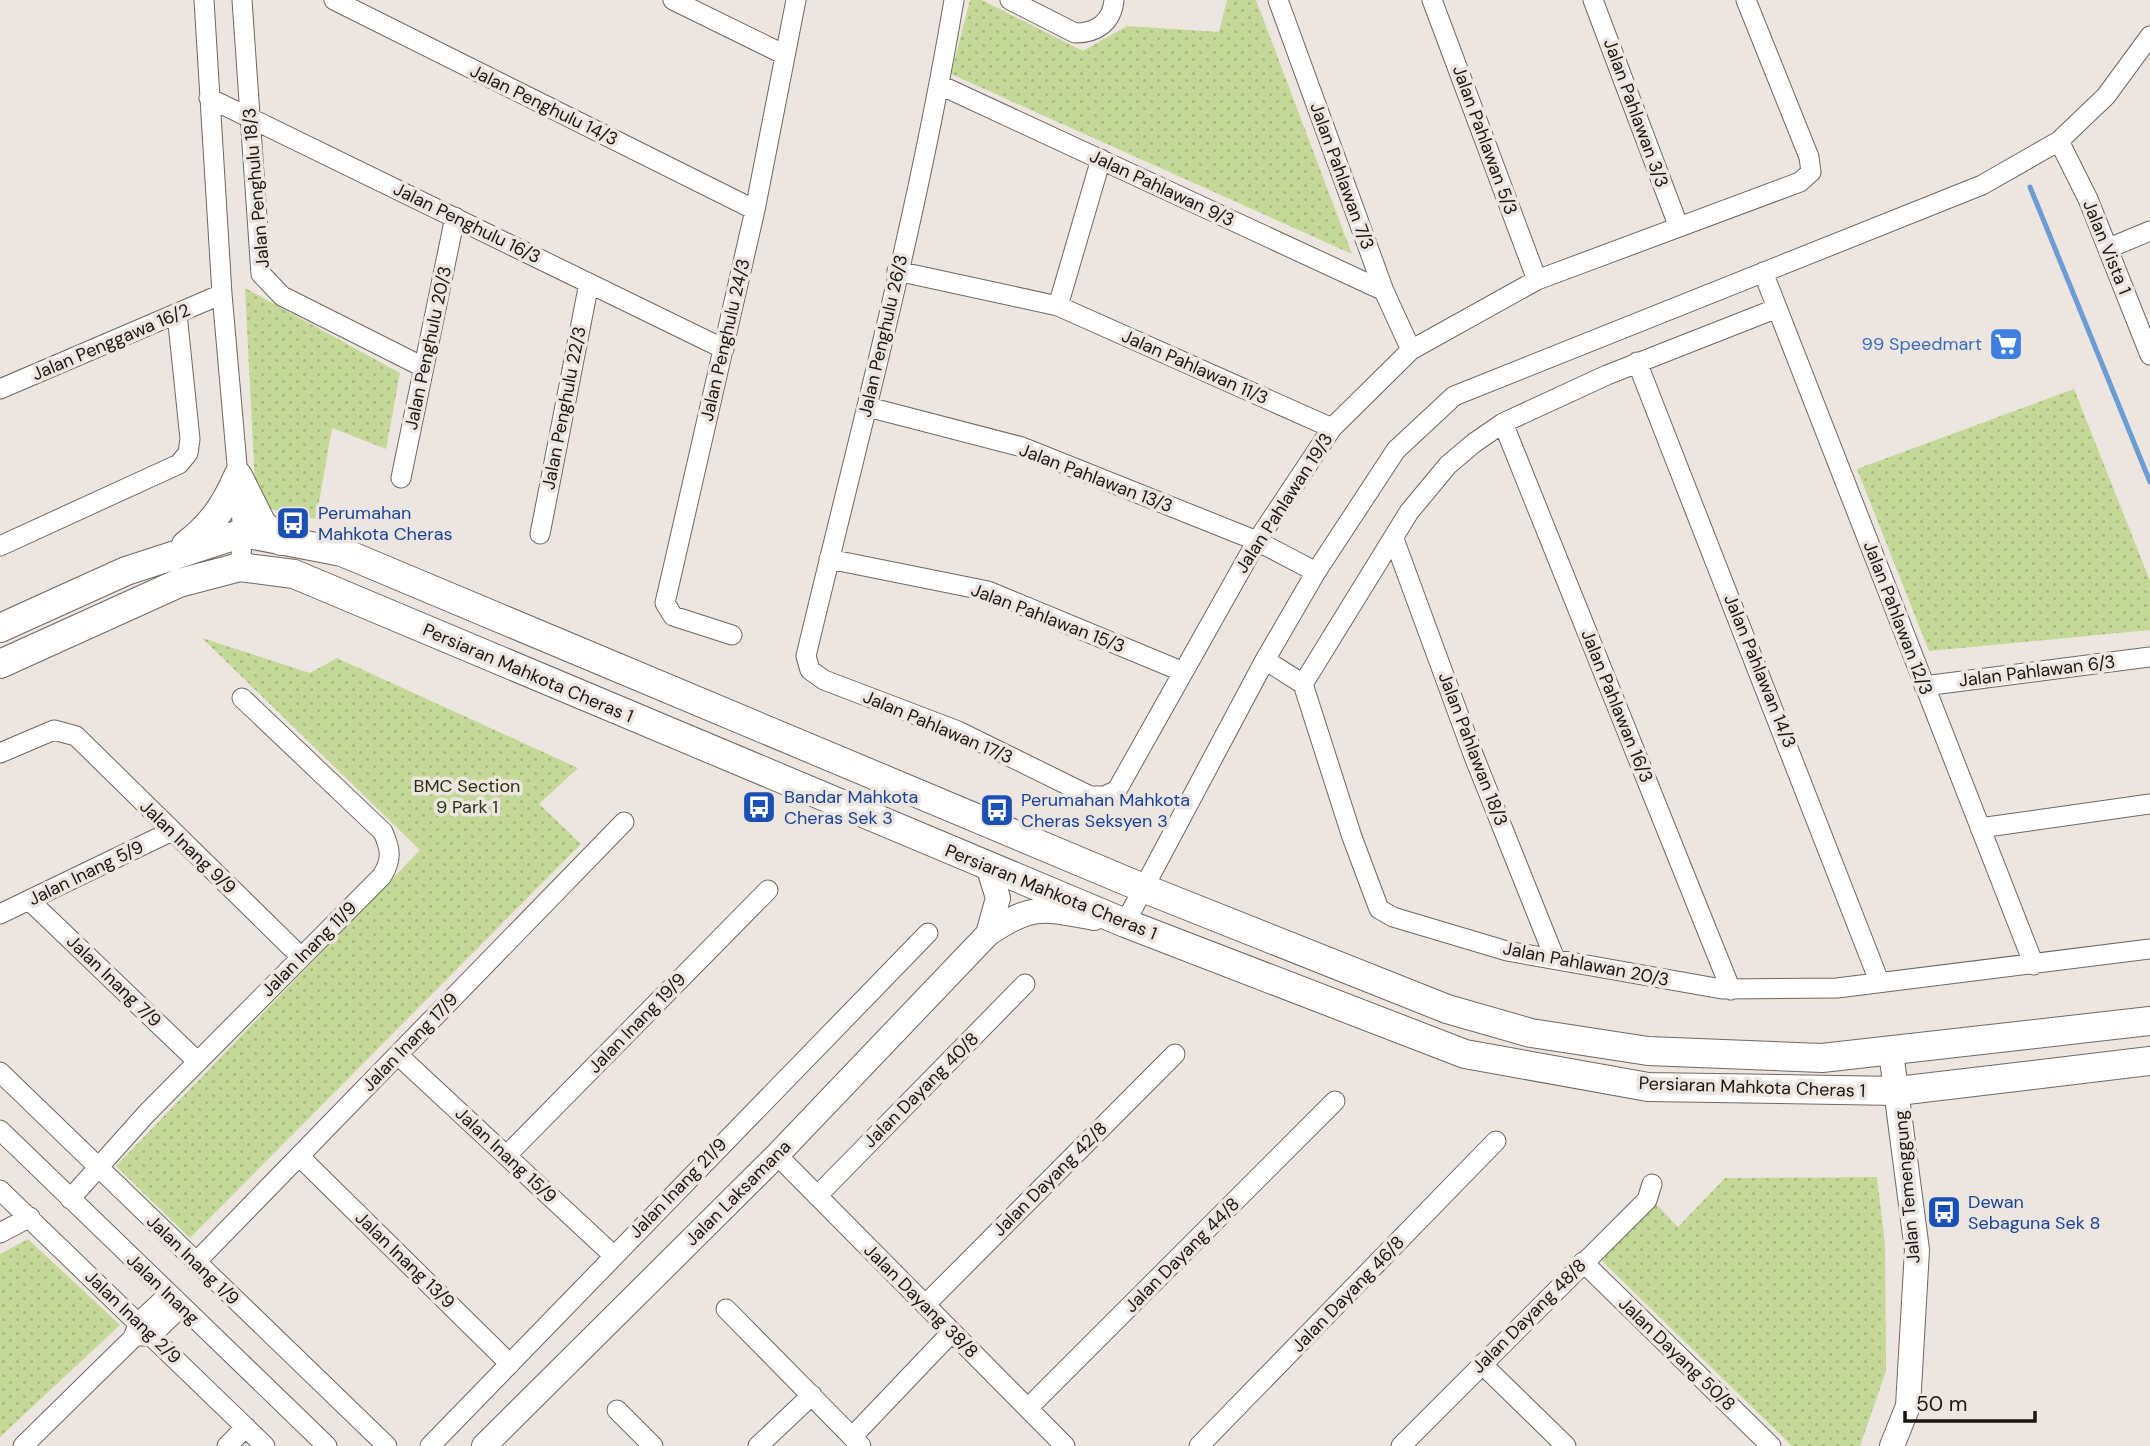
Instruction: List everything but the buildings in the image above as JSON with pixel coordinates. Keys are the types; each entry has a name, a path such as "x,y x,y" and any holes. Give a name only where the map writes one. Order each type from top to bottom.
{"main road":[{"path":"238,476 262,523 281,541"},
{"path":"173,555 209,527 224,508 238,476"},
{"name":"Persiaran Mahkota Cheras 1","path":"0,628 126,570 243,533 342,552 1143,888 1447,1009 1531,1032 1648,1051 1822,1058 2150,1021"},
{"name":"Persiaran Mahkota Cheras 1","path":"0,664 179,583 240,567 294,574 1125,923 1465,1054 1648,1087 1898,1091 2150,1061"}],"street":[{"path":"204,0 222,294 243,533 240,567"},
{"name":"Jalan Penghulu 18/3","path":"242,0 261,274 282,296 423,367"},
{"name":"Jalan Penghulu 14/3","path":"334,0 755,210"},
{"path":"673,0 785,55"},
{"name":"Jalan Penghulu 24/3","path":"732,635 673,616 665,603 755,210 796,0"},
{"name":"Jalan Penghulu 26/3","path":"810,670 806,656 867,407 940,85 954,0"},
{"path":"1010,0 1076,33 1087,33 1106,23 1112,14 1114,0"},
{"name":"Jalan Pahlawan 7/3","path":"1278,0 1384,291 1411,350"},
{"name":"Jalan Pahlawan 5/3","path":"1432,0 1537,280"},
{"name":"Jalan Pahlawan 3/3","path":"1593,0 1678,226"},
{"name":"Jalan Pahlawan 19/3","path":"1105,796 1117,790 1181,671 1257,541 1332,428 1411,350 1537,280 1800,181 1811,172 1809,157 1746,0"},
{"path":"1125,923 1265,660 1316,572 1396,450 1454,396 1982,185 2059,141 2106,96 2150,36"},
{"name":"Jalan Pahlawan 9/3","path":"940,85 1384,291"},
{"name":"Jalan Penghulu 16/3","path":"209,98 724,349"},
{"name":"Jalan Vista 1","path":"2059,141 2109,248 2150,355"},
{"path":"1058,306 1101,159"},
{"name":"Jalan Penghulu 20/3","path":"401,478 455,217"},
{"path":"2109,248 2150,231"},
{"name":"Jalan Pahlawan 11/3","path":"897,271 1058,306 1332,428"},
{"name":"Jalan Pahlawan 12/3","path":"1763,272 1775,309 2034,965"},
{"name":"Jalan Penghulu 22/3","path":"540,534 589,283"},
{"name":"Jalan Penggawa 16/2","path":"0,389 222,294"},
{"path":"1265,660 1303,684 1409,512 1448,465 1503,423 1637,362 1775,309"},
{"path":"0,546 178,464 188,453 190,439 177,314"},
{"name":"Jalan Pahlawan 14/3","path":"1637,362 1880,981"},
{"name":"Jalan Pahlawan 13/3","path":"867,407 1022,447 1257,541 1316,572"},
{"name":"Jalan Pahlawan 16/3","path":"1503,423 1731,990"},
{"name":"Jalan Pahlawan 18/3","path":"1394,539 1474,754 1555,959"},
{"name":"Jalan Pahlawan 15/3","path":"829,559 988,591 1181,671"},
{"name":"Jalan Pahlawan 6/3","path":"1924,686 2150,657"},
{"name":"Jalan Pahlawan 17/3","path":"810,670 824,680 958,731 1090,796 1105,796"},
{"name":"Jalan Pahlawan 20/3","path":"1303,684 1352,836 1379,909 1393,917 1507,951 1731,990 1838,988 2150,949"},
{"name":"Jalan Inang 11/9","path":"70,1199 198,1062 382,876 389,863 391,849 383,832 242,698"},
{"name":"Jalan Inang 9/9","path":"0,753 54,730 76,736 301,957"},
{"path":"1980,828 2150,804"},
{"name":"Jalan Inang 17/9","path":"196,1262 624,822"},
{"name":"Jalan Inang 5/9","path":"0,914 172,831"},
{"name":"Jalan Laksamana","path":"988,866 998,898 988,934"},
{"name":"Jalan Inang 19/9","path":"507,1155 768,890"},
{"name":"Jalan Inang 7/9","path":"30,901 198,1062"},
{"name":"Jalan Laksamana","path":"484,1446 777,1155 988,934 1017,915 1037,909 1125,923"},
{"name":"Jalan Inang 21/9","path":"430,1446 928,933"},
{"name":"Jalan Dayang 40/8","path":"817,1196 1025,984"},
{"name":"Jalan Temenggung","path":"1891,1052 1916,1250 1908,1406 1892,1446"},
{"name":"Jalan Dayang 42/8","path":"925,1305 1175,1054"},
{"name":"Jalan Inang 15/9","path":"398,1055 613,1255"},
{"name":"Jalan Inang 1/9","path":"0,1072 387,1446"},
{"name":"Jalan Dayang 44/8","path":"1028,1408 1335,1101"},
{"name":"Jalan Inang","path":"0,1130 327,1446"},
{"name":"Jalan Dayang 46/8","path":"1199,1446 1496,1141"},
{"name":"Jalan Dayang 38/8","path":"777,1155 1065,1446"},
{"name":"Jalan Inang 13/9","path":"299,1156 510,1364"},
{"name":"Jalan Dayang 48/8","path":"1401,1446 1647,1200 1653,1184"},
{"name":"Jalan Inang 2/9","path":"0,1190 30,1217 141,1332 265,1446"},
{"path":"0,1233 30,1217"},
{"name":"Jalan Dayang 50/8","path":"1583,1262 1771,1446"},
{"path":"23,1446 175,1301"},
{"path":"726,1309 857,1441 953,1332"},
{"path":"1482,1364 1566,1446"},
{"path":"758,1446 812,1395"},
{"path":"617,1410 653,1446"},
{"path":"227,1446 246,1427"}],"green space":[{"path":"970,0 982,0 1083,51 1127,26 1219,32 1227,0 1256,0 1352,254 951,74"},
{"path":"245,288 400,373 386,449 332,428 316,519 256,506"},
{"path":"2074,389 2150,581 2150,630 1929,651 1857,469"},
{"name":"BMC Section 9 Park 1","path":"202,638 310,673 337,658 578,768 539,804 581,844 190,1238 116,1166 420,850"},
{"path":"1877,1177 1885,1244 1886,1371 1860,1446 1792,1446 1600,1259 1654,1202 1678,1227 1725,1178"},
{"path":"28,1239 120,1325 0,1437 0,1254"}],"waterway":[{"path":"2030,187 2150,482"}],"place":[{"name":"99 Speedmart","path":"2006,344"},
{"name":"Perumahan Mahkota Cheras","path":"293,523"},
{"name":"Bandar Mahkota Cheras Sek 3","path":"759,807"},
{"name":"Perumahan Mahkota Cheras Seksyen 3","path":"997,810"},
{"name":"Dewan Sebaguna Sek 8","path":"1944,1212"}]}
